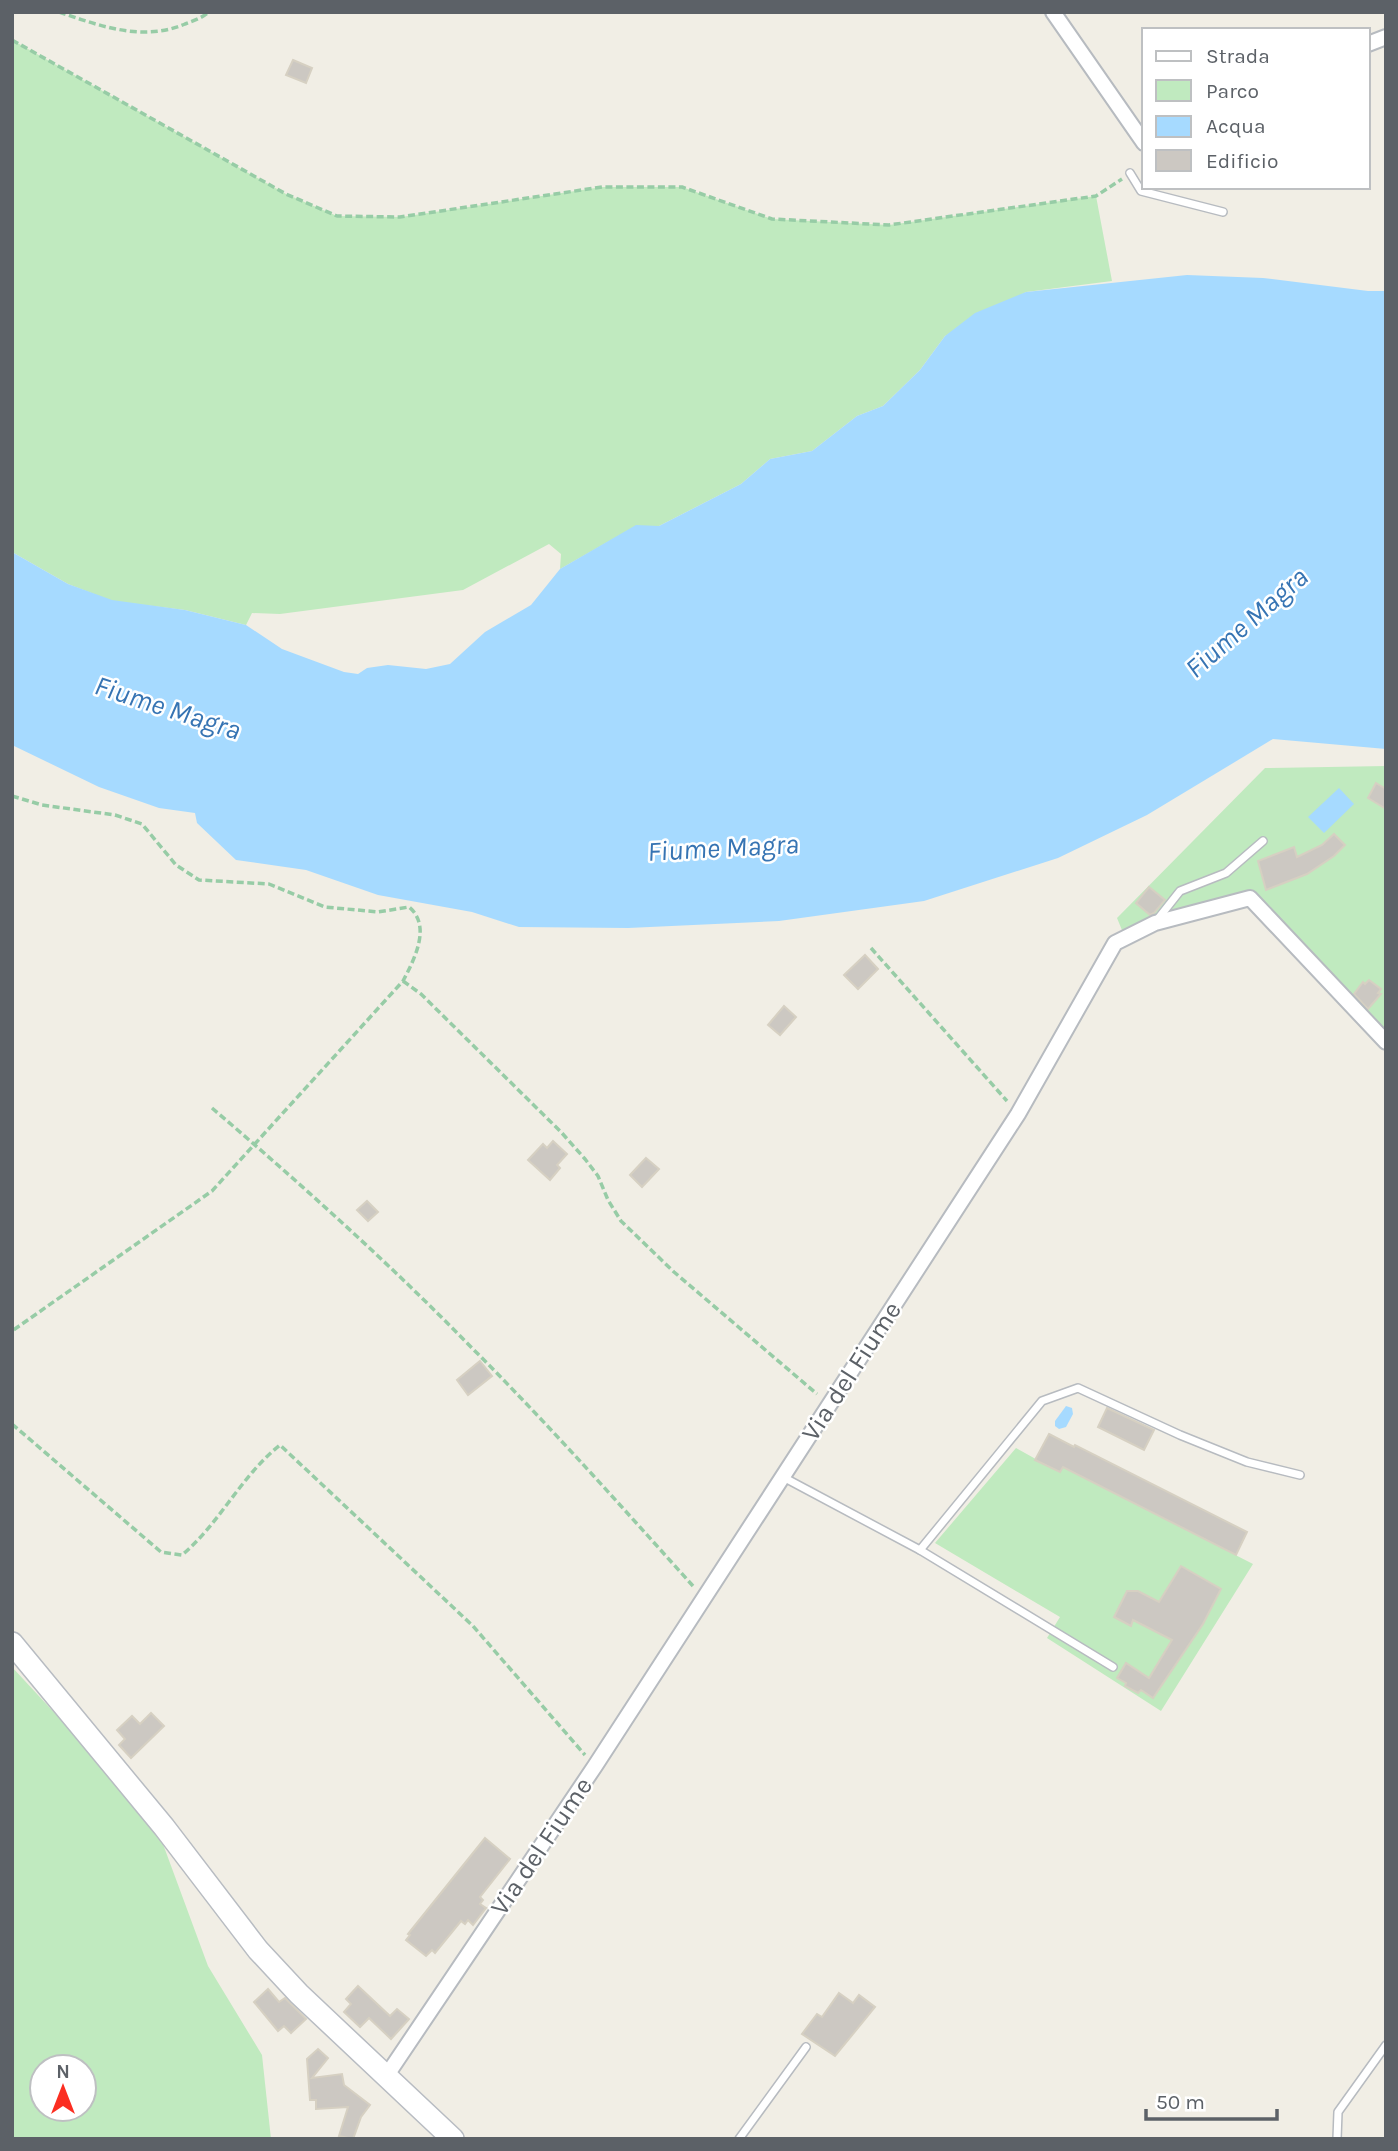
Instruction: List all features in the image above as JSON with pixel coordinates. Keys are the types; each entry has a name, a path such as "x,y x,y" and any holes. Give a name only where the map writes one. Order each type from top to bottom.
{"main road":[{"path":"12,1643 164,1827 258,1950 299,1994 453,2139"}],"street":[{"path":"1053,12 1142,140"},
{"name":"Via del Fiume","path":"387,2075 595,1766 1018,1114 1115,943 1154,923 1250,898 1386,1042"}],"lane":[{"path":"1130,173 1141,191 1223,212"},
{"path":"1154,923 1180,891 1226,873 1263,841"},
{"path":"919,1550 1042,1401 1078,1388 1180,1435 1247,1462 1300,1475"},
{"path":"783,1477 919,1550 1113,1667"},
{"path":"1337,2139 1338,2112 1386,2045"},
{"path":"738,2139 806,2047"}],"path":[{"path":"59,12 102,27 136,32 168,31 209,12"},
{"path":"12,40 286,194 337,216 400,217 602,187 682,187 772,219 889,225 1096,196 1130,173"},
{"path":"12,796 42,805 115,815 142,824 176,865 200,880 269,884 325,906 378,912 409,906 415,912 421,940 403,981 212,1191 12,1331"},
{"path":"871,948 1018,1114"},
{"path":"403,981 421,994 561,1132 598,1177 621,1221 674,1272 829,1405"},
{"path":"212,1108 310,1192 473,1348 604,1487 703,1598"},
{"path":"12,1424 161,1552 182,1555 198,1541 264,1458 279,1446 473,1626 595,1766"}],"green space":[{"path":"12,40 286,194 337,216 401,217 602,187 682,187 772,219 889,225 1096,196 1112,281 1026,292 945,336 920,370 883,406 857,416 812,451 770,459 741,484 659,526 636,526 560,569 561,554 549,544 463,590 280,614 252,613 246,625 185,610 112,601 68,584 12,552"},
{"path":"1386,766 1386,1037 1252,894 1124,935 1117,918 1265,768"},
{"path":"1016,1448 1059,1472 1063,1467 1253,1564 1161,1711 1047,1638 1060,1617 935,1543"},
{"path":"12,1667 75,1735 160,1836 208,1966 262,2055 271,2139 12,2139"}],"water":[{"name":"Fiume Magra","path":"1187,275 1263,278 1386,291 1386,749 1273,739 1147,815 1058,858 924,901 779,921 628,928 519,927 472,912 378,895 306,870 236,860 197,823 195,813 159,808 99,787 12,745 12,552 68,584 112,600 185,610 246,625 282,649 344,672 358,674 367,668 388,665 426,669 450,664 485,632 531,605 560,569 636,525 659,526 741,484 770,459 812,451 857,416 883,406 920,370 945,336 975,313 1026,292"},
{"path":"1339,788 1354,804 1324,833 1308,817"},
{"path":"1066,1406 1072,1408 1073,1414 1066,1427 1059,1429 1055,1426 1055,1421"}],"building":[{"path":"293,60 312,68 306,83 286,75"},
{"path":"1376,783 1386,789 1386,809 1368,798"},
{"path":"1334,834 1345,845 1334,856 1307,874 1266,890 1258,861 1294,847 1297,857 1322,845"},
{"path":"1149,887 1165,900 1150,915 1136,903"},
{"path":"865,955 878,969 858,989 844,975"},
{"path":"1369,980 1381,989 1378,993 1381,994 1368,1009 1354,994 1363,982 1365,984"},
{"path":"784,1006 796,1017 780,1035 768,1025"},
{"path":"553,1141 567,1154 557,1165 560,1168 550,1180 528,1160 543,1144 547,1148"},
{"path":"646,1158 659,1169 642,1187 630,1175"},
{"path":"367,1201 378,1212 368,1221 357,1210"},
{"path":"480,1361 492,1376 468,1395 457,1380"},
{"path":"1107,1408 1154,1430 1144,1450 1098,1427"},
{"path":"1049,1434 1247,1532 1236,1555 1063,1467 1060,1472 1035,1460"},
{"path":"1181,1566 1221,1589 1203,1624 1153,1698 1141,1690 1138,1693 1125,1686 1126,1683 1117,1678 1126,1663 1149,1678 1172,1640 1133,1620 1131,1626 1114,1617 1127,1591 1138,1591 1159,1602"},
{"path":"151,1713 164,1726 131,1758 119,1745 125,1739 117,1730 132,1716 140,1724"},
{"path":"485,1838 510,1859 480,1897 483,1900 480,1904 486,1908 473,1925 468,1920 465,1924 461,1921 435,1953 432,1950 426,1956 406,1940 410,1935 408,1934"},
{"path":"358,1986 390,2016 397,2009 409,2019 391,2039 369,2018 360,2027 344,2012 351,2004 346,1999"},
{"path":"268,1989 279,2002 285,1998 306,2019 291,2033 284,2026 278,2031 254,2002"},
{"path":"839,1993 853,2003 859,1995 875,2007 835,2056 802,2034 817,2014 822,2017"},
{"path":"318,2049 328,2058 312,2078 342,2074 344,2085 370,2105 361,2117 353,2139 339,2136 348,2107 316,2109 316,2100 310,2100 307,2059"}]}
